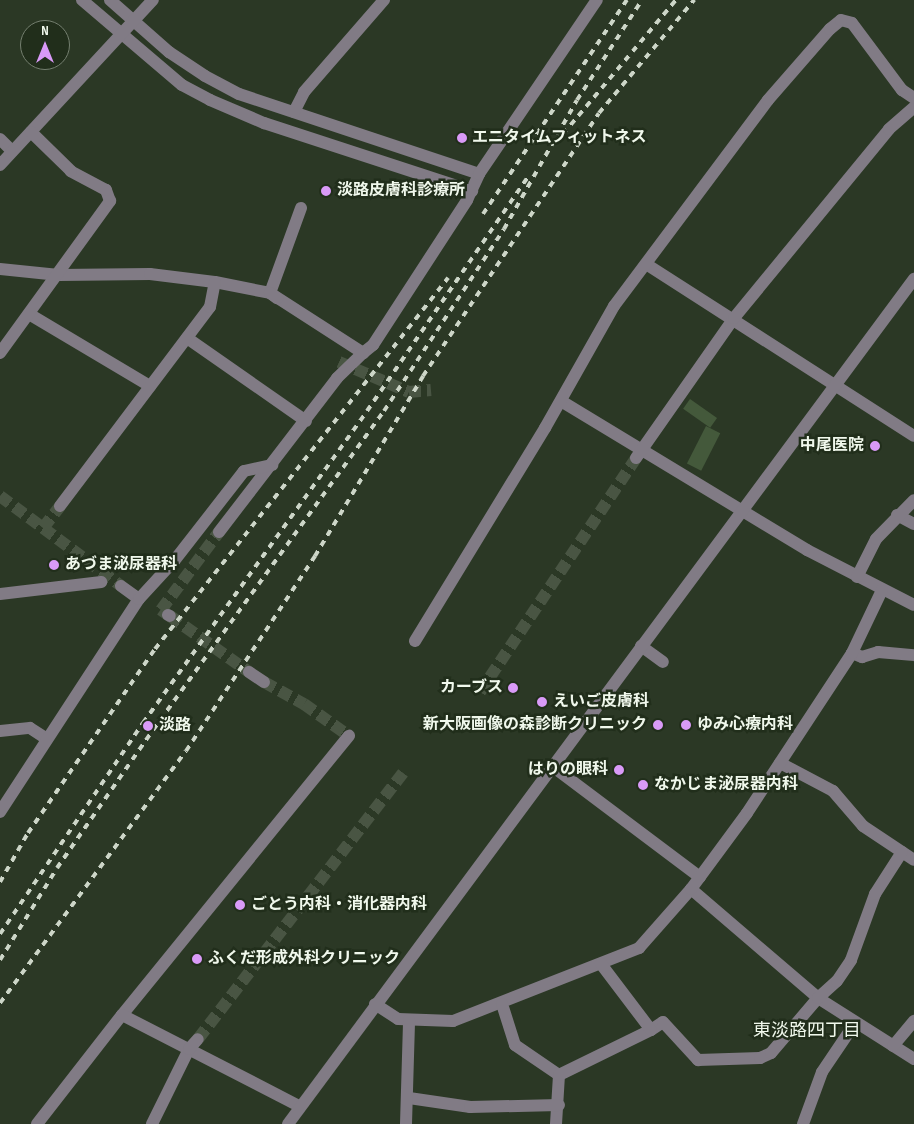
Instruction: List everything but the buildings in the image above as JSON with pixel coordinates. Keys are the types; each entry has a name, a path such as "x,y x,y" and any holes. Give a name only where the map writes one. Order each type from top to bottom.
{"street":[{"path":"82,0 182,85 210,100 264,123 472,191"},
{"path":"110,0 205,76 239,94 479,174"},
{"path":"0,165 153,0"},
{"path":"294,112 304,92 384,0"},
{"path":"219,532 306,421 337,378 363,351 373,345 472,191 479,174 598,0"},
{"path":"414,641 561,401 614,306 768,100 840,20 852,23 902,90 914,98"},
{"path":"639,453 734,318 889,129 914,107"},
{"path":"0,352 59,275 110,202 106,190 71,171 31,132"},
{"path":"0,139 12,151"},
{"path":"270,293 301,208"},
{"path":"646,264 734,318 914,436"},
{"path":"0,269 59,275 150,274 215,282 270,293 314,327 363,351"},
{"path":"288,1124 299,1106 914,279"},
{"path":"60,506 210,307 215,282"},
{"path":"29,314 150,386"},
{"path":"187,338 306,421"},
{"path":"561,401 639,453 857,577 914,605"},
{"path":"0,812 139,599 174,561 244,471 272,465"},
{"path":"857,577 876,539 897,515 914,500"},
{"path":"897,515 914,524"},
{"path":"0,594 101,582"},
{"path":"121,586 139,599"},
{"path":"376,1004 398,1019 453,1021 502,1004 639,948 691,889 780,763 852,652 882,590"},
{"path":"641,646 663,662"},
{"path":"852,652 862,657 878,652 914,655"},
{"path":"249,672 264,682"},
{"path":"0,731 30,728 47,739"},
{"path":"37,1124 122,1015 349,736"},
{"path":"780,763 833,791 863,826 914,860"},
{"path":"552,766 700,877"},
{"path":"559,1075 651,1030 663,1022 698,1060 760,1058 771,1053 818,998 836,981 851,960 875,894 902,852"},
{"path":"691,889 818,998 855,1023 914,1058"},
{"path":"601,964 651,1030"},
{"path":"502,1004 515,1044 559,1075"},
{"path":"122,1015 299,1106"},
{"path":"406,1124 409,1098 409,1020"},
{"path":"893,1046 914,1021"},
{"path":"802,1124 822,1072 855,1023"},
{"path":"152,1124 189,1049 198,1038"},
{"path":"556,1124 559,1075"},
{"path":"409,1098 470,1107 558,1105"}],"green space":[{"path":"690,399 717,418 710,428 683,409"},
{"path":"706,426 720,433 701,471 687,463"}],"tunnel":[{"path":"339,362 409,392 431,390"},
{"path":"480,692 636,458"},
{"path":"0,496 121,586"},
{"path":"43,528 60,506"},
{"path":"168,615 161,610 219,532"},
{"path":"170,616 249,672"},
{"path":"264,682 304,704 349,736"},
{"path":"198,1039 403,773"}],"railway":[{"path":"483,214 627,0"},
{"path":"0,960 57,868 153,730 384,411 504,229 577,100 642,0"},
{"path":"563,134 676,0"},
{"path":"0,1003 186,751 315,556 423,376 599,113 694,0"},
{"path":"0,934 143,723 367,411 527,178"},
{"path":"0,882 28,833 155,649 448,278"}],"place":[{"name":"エニタイムフィットネス","path":"462,138"},
{"name":"淡路皮膚科診療所","path":"326,191"},
{"name":"中尾医院","path":"875,446"},
{"name":"あづま泌尿器科","path":"54,565"},
{"name":"カーブス","path":"513,688"},
{"name":"えいご皮膚科","path":"542,702"},
{"name":"新大阪画像の森診断クリニック","path":"658,725"},
{"name":"ゆみ心療内科","path":"686,725"},
{"name":"淡路","path":"148,726"},
{"name":"はりの眼科","path":"619,770"},
{"name":"なかじま泌尿器内科","path":"643,785"},
{"name":"ごとう内科・消化器内科","path":"240,905"},
{"name":"ふくだ形成外科クリニック","path":"197,959"}],"district":[{"name":"東淡路四丁目","path":"807,1031"}]}
